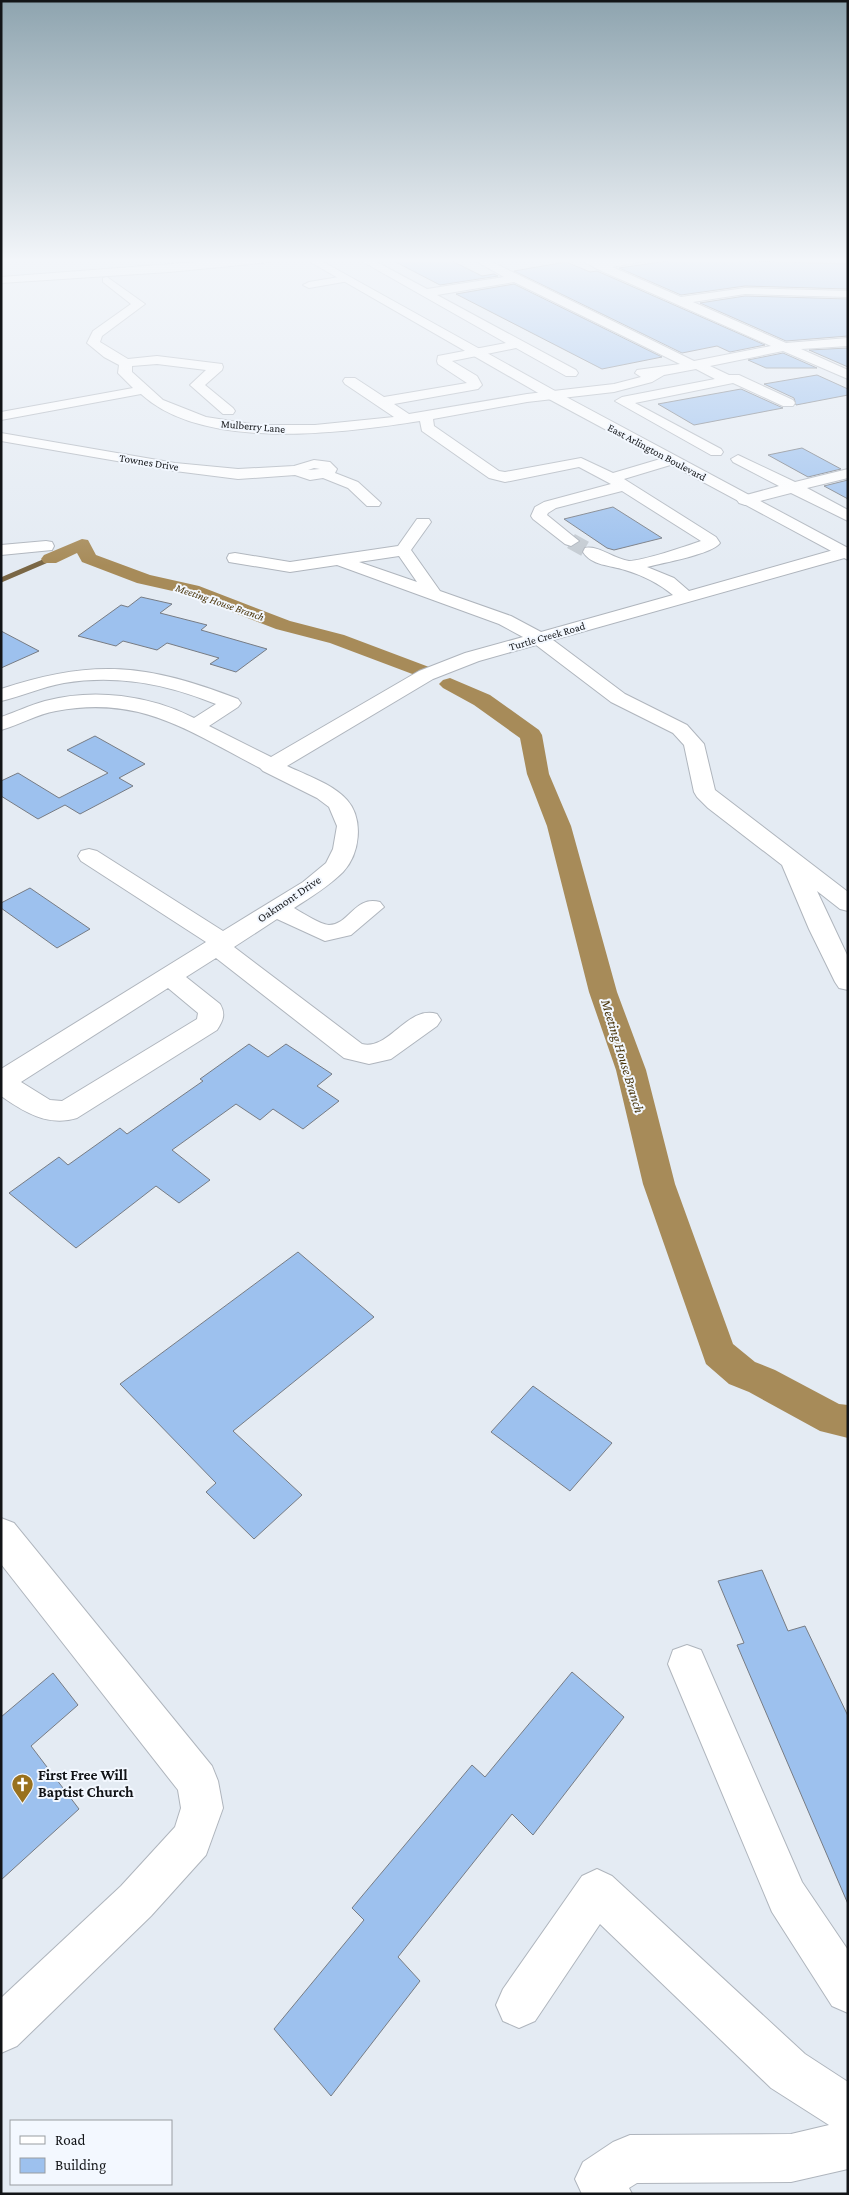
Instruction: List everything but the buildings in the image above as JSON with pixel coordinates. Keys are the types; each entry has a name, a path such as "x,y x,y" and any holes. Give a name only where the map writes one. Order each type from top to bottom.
{"street":[{"path":"123,361 126,363 142,361"},
{"path":"169,361 217,367 197,385 228,411"},
{"path":"382,402 475,385 472,379 444,361"},
{"name":"East Arlington Boulevard","path":"492,361 846,554"},
{"path":"550,361 571,373"},
{"path":"689,361 728,380"},
{"name":"Mulberry Lane","path":"126,363 125,373 155,402 169,410 213,422 241,427 299,430 342,428 408,420 552,395 577,394 632,383 652,378 660,372 707,361"},
{"path":"817,361 848,375"},
{"path":"716,452 622,401 734,378 788,403"},
{"path":"350,381 408,420"},
{"path":"1,416 143,390"},
{"name":"Mulberry Lane","path":"408,420 459,418 537,404 552,395"},
{"path":"613,428 655,419"},
{"path":"427,420 426,428 494,475 505,477 581,462 705,535 712,543 631,566"},
{"name":"Townes Drive","path":"1,437 175,467 238,474 298,470 303,466 319,463 354,485 373,503"},
{"path":"738,459 848,516"},
{"path":"619,483 619,476 672,460"},
{"path":"745,500 848,474"},
{"path":"572,541 538,516 541,510 550,505 619,483"},
{"path":"235,558 290,567 403,550 423,522"},
{"path":"1,550 46,546"},
{"path":"403,550 432,592"},
{"path":"591,552 604,560 631,566 668,582 686,597"},
{"name":"Turtle Creek Road","path":"270,767 426,675 472,657 846,554"},
{"path":"338,560 432,592 505,620 538,638 618,698 680,729 694,744 705,792 716,803 848,904"},
{"path":"1,695 38,682 99,672 147,675 189,686 231,703 194,727"},
{"name":"Oakmont Drive","path":"1,724 49,706 90,700 125,702 168,713 325,794 340,804 348,826 344,850 336,866 311,887 1,1082"},
{"path":"89,856 220,944 353,1051 369,1055 382,1052 428,1020"},
{"path":"793,862 821,929 848,982"},
{"path":"276,909 326,933 342,930 372,907"},
{"path":"1,1082 44,1110 57,1112 67,1110 208,1024 211,1010 169,976"},
{"path":"1,1535 197,1781 202,1808 191,1840 136,1901 1,2030"},
{"path":"687,1664 787,1897 848,1990"},
{"path":"519,2005 597,1891 788,2072 848,2110"},
{"path":"606,2194 600,2179 630,2159 791,2158 848,2144"}],"waterway":[{"name":"Meeting House Branch","path":"50,559 82,544 88,558 144,579 192,590 283,625 337,639 422,671"},
{"name":"Meeting House Branch","path":"1,580 50,559"},
{"name":"Meeting House Branch","path":"450,684 482,700 531,735 538,774 559,826 603,992 631,1070 659,1184 719,1353 742,1373 762,1381 833,1419 848,1422"}],"tunnel":[{"path":"571,541 591,552"}],"place":[{"name":"First Free Will Baptist Church","path":"22,1803"}]}
